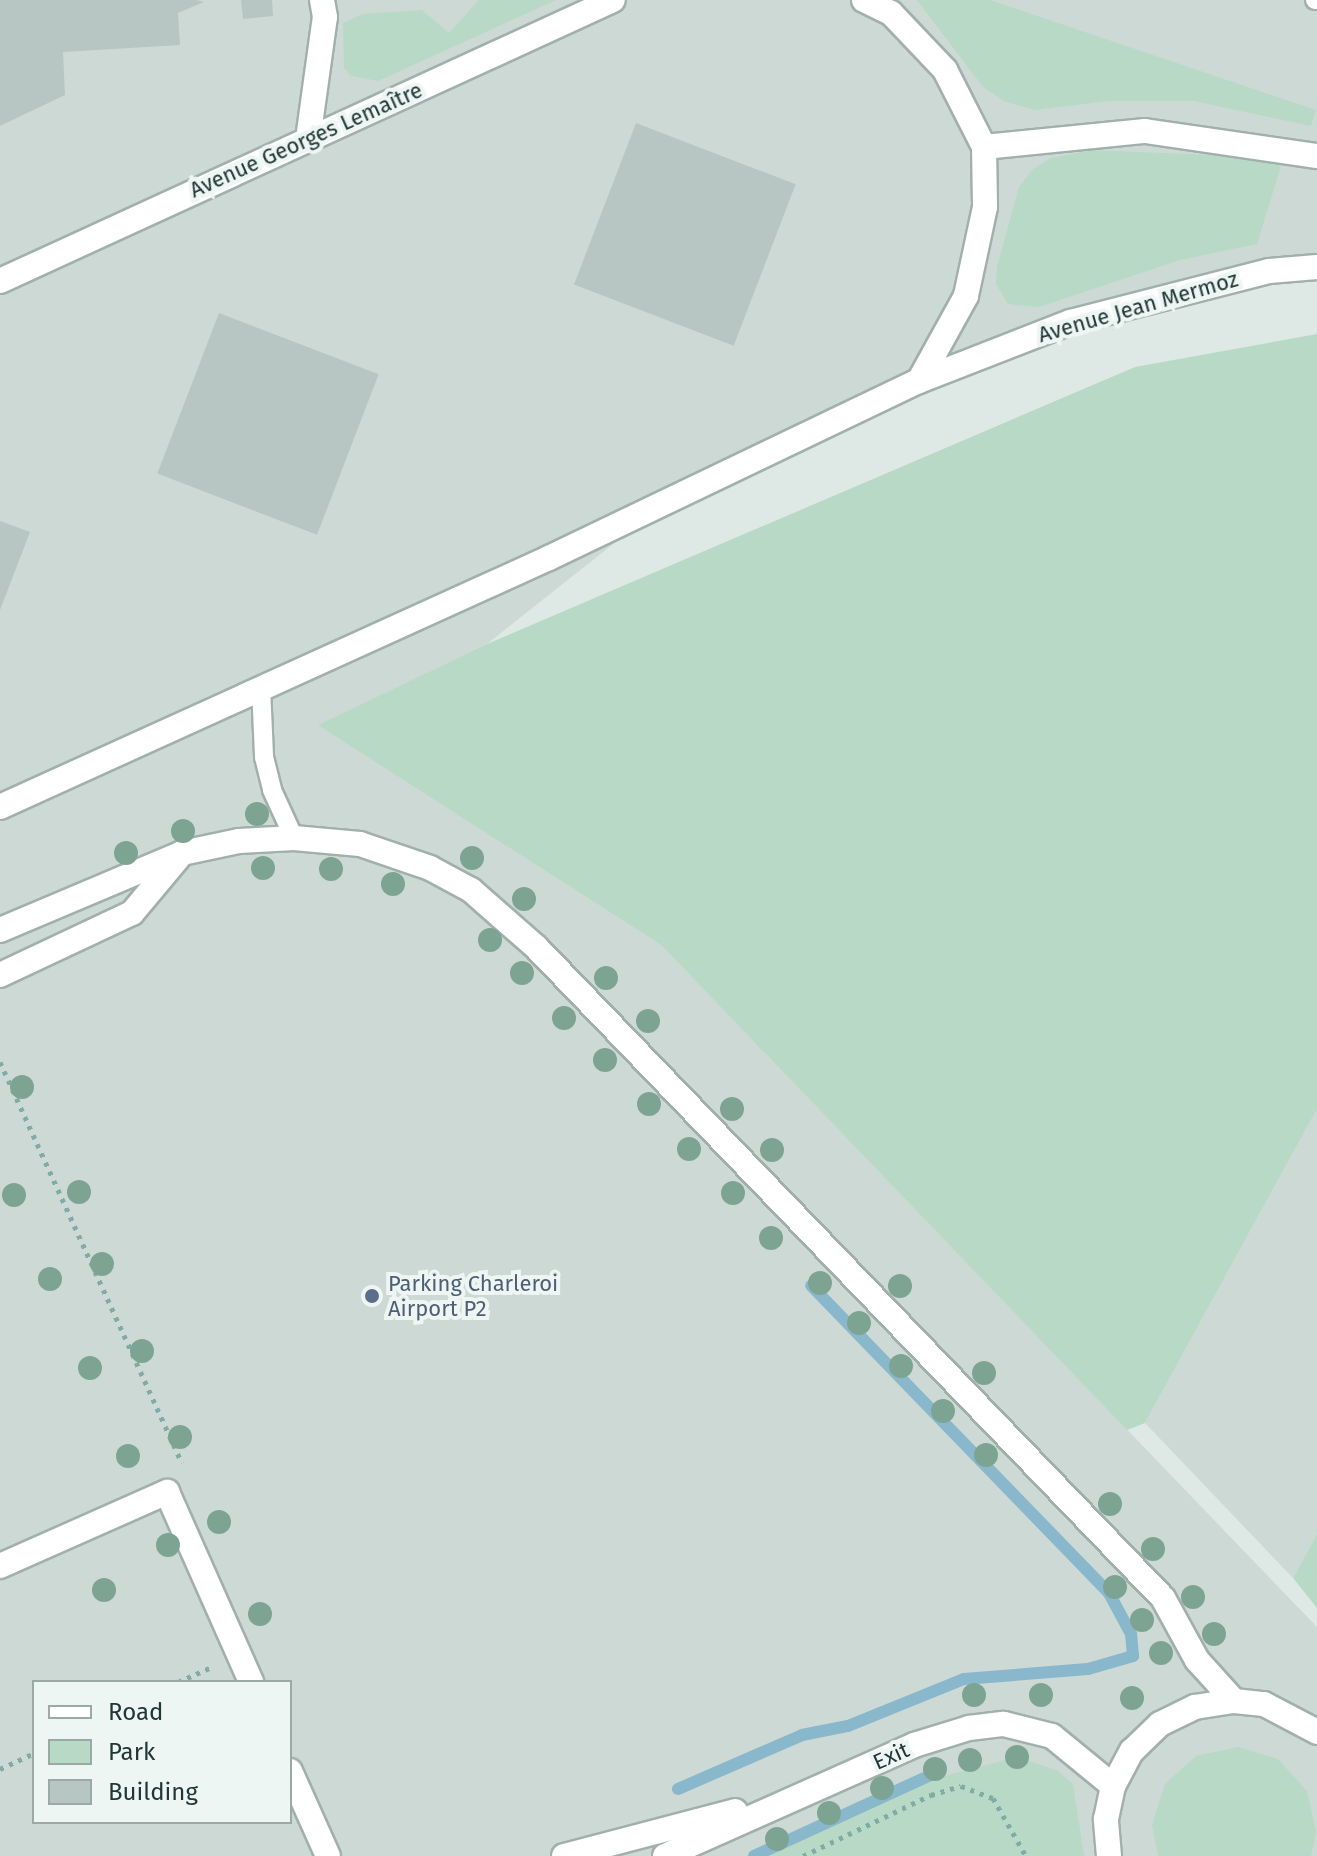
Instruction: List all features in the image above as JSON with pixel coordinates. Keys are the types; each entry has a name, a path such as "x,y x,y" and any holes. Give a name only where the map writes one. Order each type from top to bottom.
{"street":[{"path":"308,139 325,17 322,0"},
{"name":"Avenue Georges Lemaître","path":"0,281 613,0"},
{"path":"864,0 891,13 945,70 984,147 985,207 966,296 919,381"},
{"path":"984,147 1145,131 1317,156"},
{"name":"Avenue Jean Mermoz","path":"0,807 549,558 919,381 1070,322 1269,271 1317,267"},
{"path":"0,930 182,853 239,841 294,838 360,844 430,868 471,890 537,948 1163,1598 1197,1660 1234,1701"},
{"path":"0,975 132,913 182,853"},
{"path":"0,1566 167,1492 250,1680"},
{"path":"1109,1856 1106,1819 1113,1786 1132,1751 1160,1724 1195,1707 1234,1701 1264,1704 1317,1732"},
{"name":"Exit","path":"665,1856 914,1745 969,1728 1004,1724 1052,1736 1113,1786"},
{"path":"292,1775 328,1856"},
{"path":"564,1856 615,1840 650,1837 845,1776"}],"lane":[{"path":"261,687 262,748 272,790 294,838"}],"path":[{"path":"0,1062 185,1469"},
{"path":"183,1680 205,1671"},
{"path":"0,1769 32,1754"},
{"path":"803,1856 931,1795 961,1786 993,1798 1026,1856"}],"shaded area":[{"path":"0,0 1317,0 1317,267 1070,322 665,503 487,644 319,725 661,945 1317,1627 1317,1856 0,1856"},
{"path":"1317,1109 1317,1534 1293,1578 1145,1423"}],"green space":[{"path":"479,0 556,0 378,81 351,76 344,68 343,23 363,14 422,10 449,33"},
{"path":"917,0 990,0 1316,110 1311,126 1194,101 1109,101 1034,110 1004,101 983,87"},
{"path":"1093,150 1230,156 1281,166 1257,244 1180,260 1039,307 1008,304 996,284 997,267 1019,187 1033,169 1051,158"},
{"path":"1317,334 1317,1109 1145,1423 1127,1430 661,945 318,725 487,644 1135,367"},
{"path":"1317,1534 1317,1608 1293,1578"},
{"path":"1238,1747 1278,1759 1307,1791 1316,1832 1311,1856 1158,1856 1152,1825 1165,1784 1196,1756"},
{"path":"1017,1757 1058,1771 1073,1784 1084,1856 761,1856 910,1785"}],"building":[{"path":"0,0 204,2 178,13 180,45 63,52 65,95 0,126"},
{"path":"241,0 272,0 273,16 243,19"},
{"path":"636,123 796,184 734,346 574,285"},
{"path":"219,313 379,374 317,535 157,474"},
{"path":"0,521 30,532 0,610"}],"waterway":[{"path":"678,1789 802,1735 848,1726 964,1679 1088,1669 1133,1656 1131,1634 1109,1593 811,1286"},
{"path":"754,1856 935,1773"}],"place":[{"name":"Parking Charleroi Airport P2","path":"372,1296"}]}
